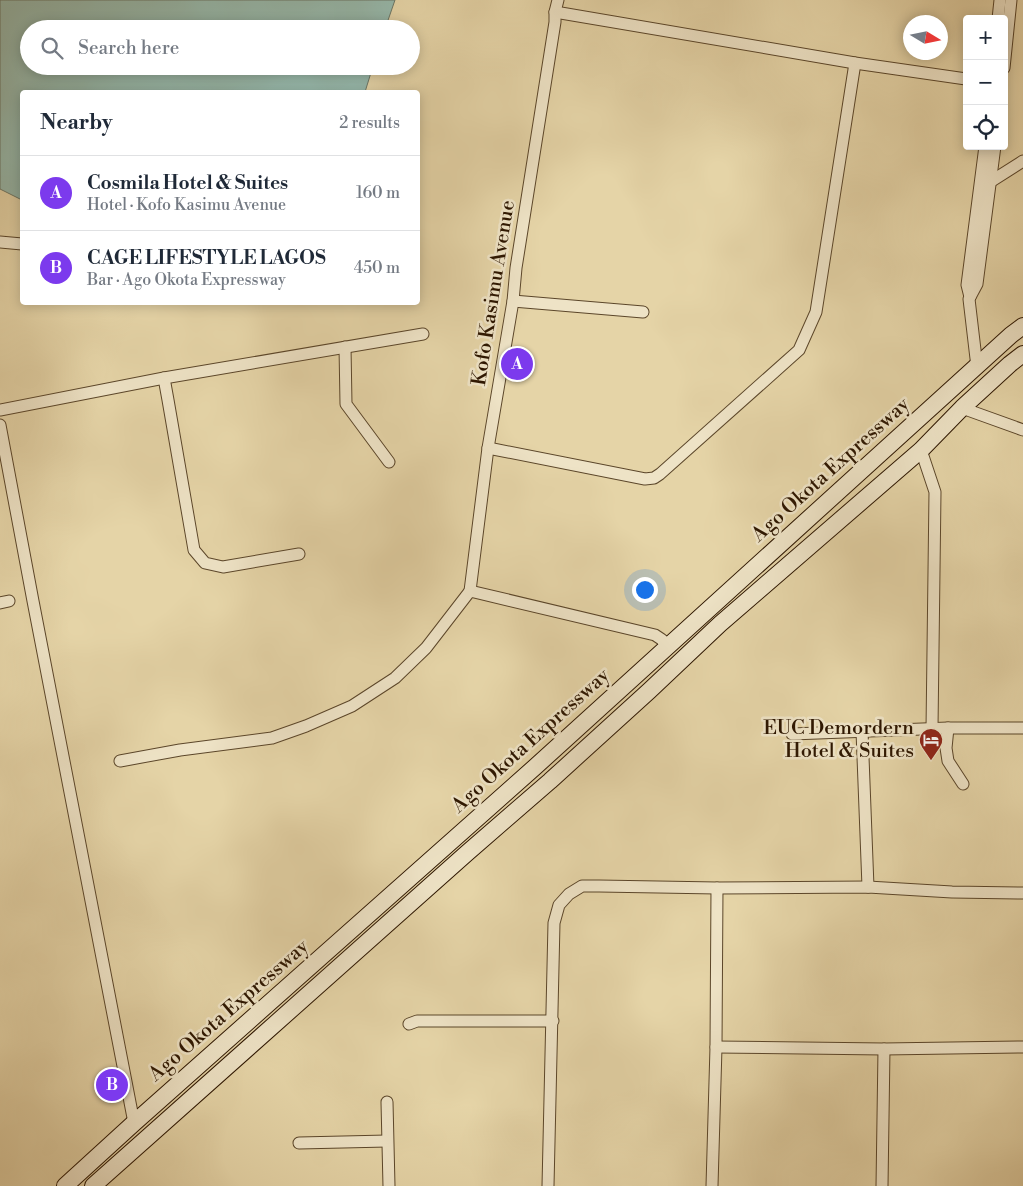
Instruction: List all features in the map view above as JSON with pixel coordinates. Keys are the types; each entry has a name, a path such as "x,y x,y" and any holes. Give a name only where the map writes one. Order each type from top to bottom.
{"main road":[{"name":"Ago Okota Expressway","path":"65,1186 528,773 1023,326"},
{"name":"Ago Okota Expressway","path":"93,1186 564,768 720,624 920,450 962,408 1023,354"}],"street":[{"name":"Kofo Kasimu Avenue","path":"470,591 488,448 513,301 516,268 558,0"},
{"path":"998,15 1000,0"},
{"path":"1005,60 1010,0"},
{"path":"555,12 855,63 963,79"},
{"path":"488,448 645,479 654,478 799,350 816,312 855,63"},
{"path":"977,367 969,299 977,284 985,182 984,150"},
{"path":"985,182 994,150"},
{"path":"985,182 1023,161"},
{"path":"0,242 20,244"},
{"path":"513,301 643,312"},
{"path":"0,410 164,378 423,334"},
{"path":"344,347 346,404 388,462"},
{"path":"164,378 194,550 205,563 223,567 299,554"},
{"path":"962,408 1023,430"},
{"path":"0,425 32,601 134,1123"},
{"path":"920,450 935,492 932,729"},
{"path":"120,761 180,750 272,738 352,706 395,678 426,648 470,591 645,632 661,639 668,646"},
{"path":"948,728 946,748 948,761 963,784"},
{"path":"792,734 948,728 1023,728"},
{"path":"862,732 868,887"},
{"path":"548,1186 554,923 559,905 569,894 582,886 717,888 868,887 952,892 1023,893"},
{"path":"712,1186 716,1047 717,888"},
{"path":"409,1024 417,1021 552,1021"},
{"path":"716,1047 884,1049 1023,1047"},
{"path":"882,1186 884,1049"},
{"path":"387,1102 389,1186"},
{"path":"299,1143 387,1141"}],"shaded area":[{"path":"0,0 395,0 388,20 20,20 20,75 370,75 366,90 20,90 20,199 0,189"}],"place":[{"name":"Cosmila Hotel & Suites","path":"517,364"},
{"name":"EUC Demordern Hotel & Suites","path":"931,761"},
{"name":"CAGE LIFESTYLE LAGOS","path":"112,1085"}]}
